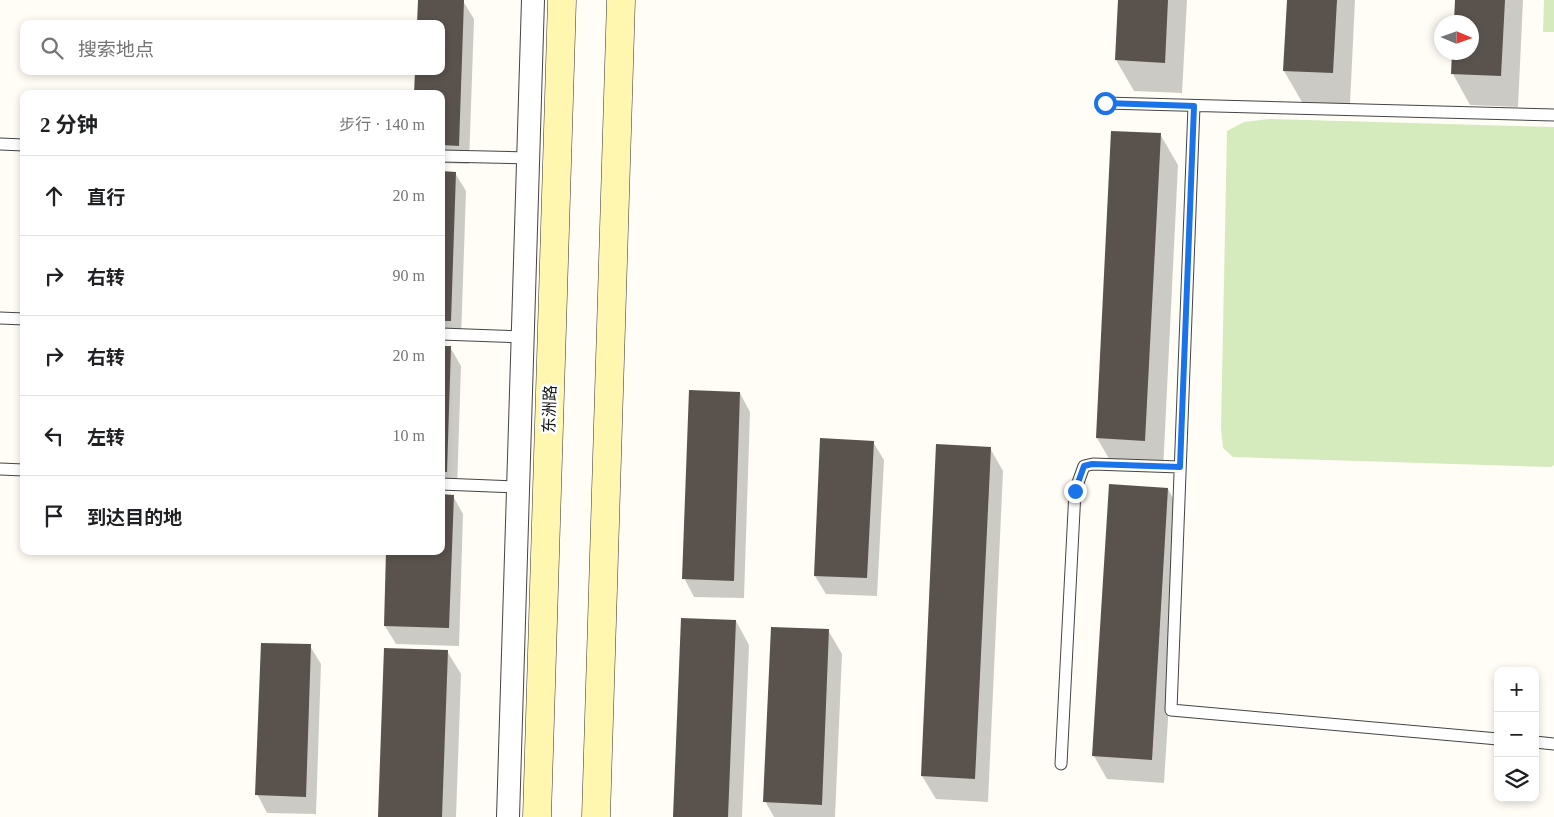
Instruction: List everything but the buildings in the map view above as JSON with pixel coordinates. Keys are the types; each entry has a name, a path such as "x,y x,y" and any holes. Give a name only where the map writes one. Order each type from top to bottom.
{"street":[{"path":"508,817 533,0"},
{"name":"东洲路","path":"537,817 562,0"},
{"path":"596,817 621,0"}],"lane":[{"path":"1105,103 1554,115"},
{"path":"1194,106 1171,710 1494,739"},
{"path":"0,144 20,145"},
{"path":"445,156 529,158"},
{"path":"0,318 20,319"},
{"path":"445,334 523,336"},
{"path":"1061,764 1075,491 1084,466 1092,464 1180,467"},
{"path":"0,469 20,470"},
{"path":"445,484 518,487"},
{"path":"1539,742 1554,744"}],"green space":[{"path":"1544,0 1554,0 1554,32 1543,32"},
{"path":"1269,119 1554,127 1554,465 1551,467 1233,457 1223,448 1221,428 1227,131 1244,122"}],"route":[{"path":"1075,491 1084,466 1092,464 1180,467 1194,106 1105,103"}]}
